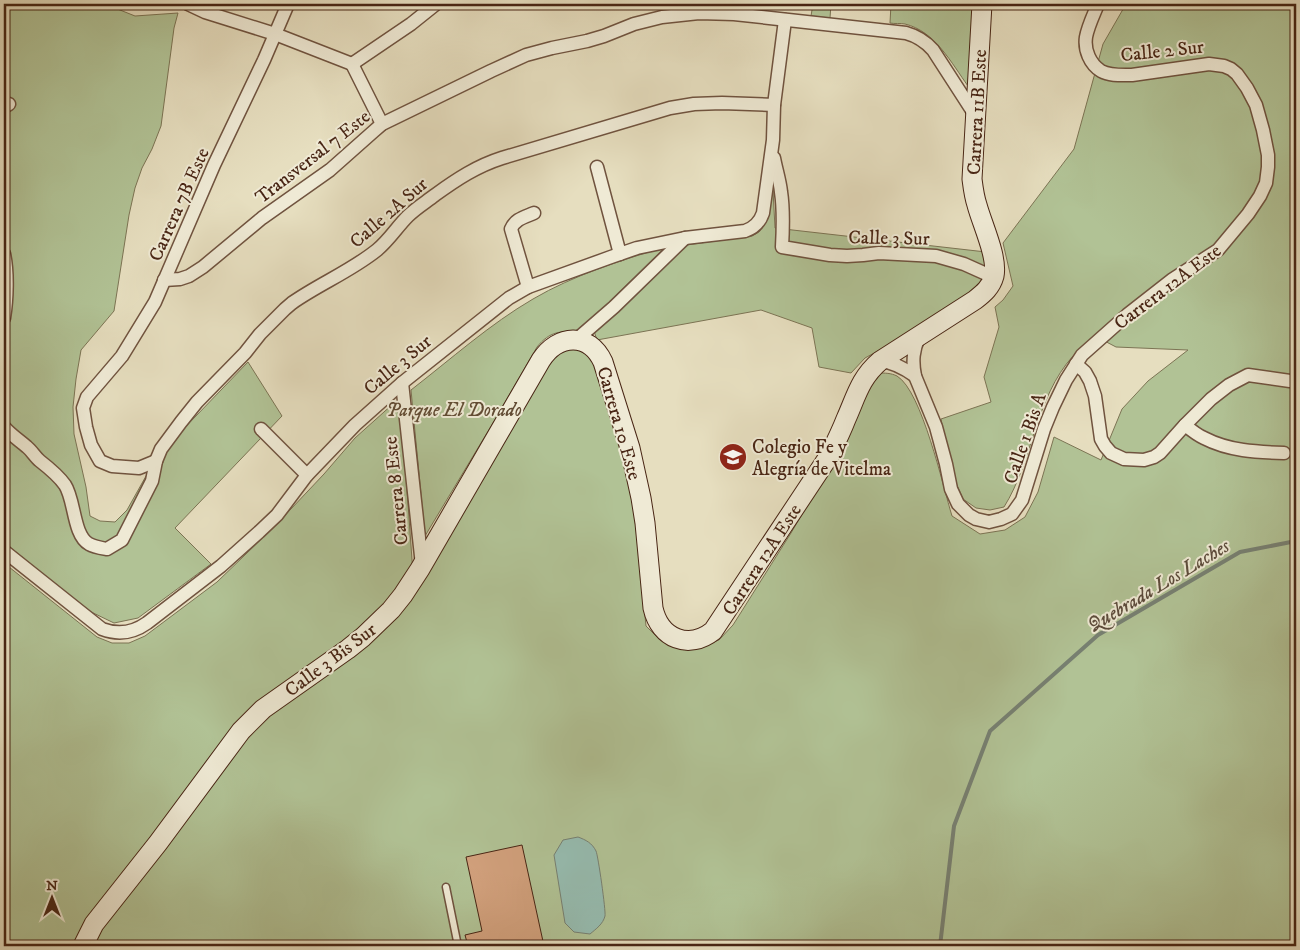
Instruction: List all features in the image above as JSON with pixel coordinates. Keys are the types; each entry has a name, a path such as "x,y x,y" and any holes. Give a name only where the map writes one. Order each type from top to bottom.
{"street":[{"path":"188,4 204,12 275,34 352,64 382,124"},
{"name":"Carrera 7B Este","path":"156,461 139,468 112,466 100,461 91,445 86,427 83,408 86,397 122,356 155,302 214,165 288,4"},
{"path":"352,64 411,24 436,4"},
{"name":"Carrera 11B Este","path":"982,4 972,178 977,205 993,257 994,277"},
{"name":"Calle 2 Sur","path":"1098,4 1086,42 1088,56 1101,71 1119,76 1209,64 1231,69"},
{"name":"Transversal 7 Este","path":"164,280 189,276 203,267 262,218 330,170 382,124 526,55 587,41 662,17 699,13 734,14 785,20"},
{"path":"773,140 774,106 785,20 914,35 933,50 975,115"},
{"name":"Carrera 12A Este","path":"1076,364 1091,346 1127,315 1173,279 1218,250 1248,214 1260,196 1266,182 1268,167 1266,140 1256,105 1243,82 1231,69"},
{"name":"Calle 2A Sur","path":"4,427 53,471 66,486 71,498 78,531 87,543 98,548 107,549 122,540 150,486 161,449 197,402 245,353 260,334 300,297 356,265 386,242 416,209 469,172 490,161 670,108 694,104 722,103 774,106"},
{"name":"Calle 3 Sur","path":"4,551 96,625 109,631 122,633 142,627 228,560 277,514 307,475 355,425 402,383 509,298 528,287 637,248 685,238 745,231 755,226 763,213 773,140"},
{"name":"Calle 3 Sur","path":"773,140 773,153 783,206 782,247 846,256 878,253 936,256 964,264 994,277"},
{"path":"597,167 620,254"},
{"path":"528,287 511,229 517,220 534,213"},
{"path":"576,340 614,307 685,238"},
{"path":"4,254 7,292 4,318"},
{"name":"Carrera 12A Este","path":"668,634 680,639 692,640 704,637 717,626 829,456 839,437 859,386 869,372 880,362 984,293 989,288 994,277"},
{"path":"915,376 913,356 919,337"},
{"name":"Calle 3 Bis Sur","path":"83,946 94,924 241,731 263,709 348,650 390,610 422,565 545,354 562,342 576,340"},
{"name":"Carrera 10 Este","path":"576,340 592,347 600,356 605,368 630,448 641,498 655,614 660,625 668,634"},
{"path":"880,362 900,366 915,376"},
{"path":"1076,364 1085,372 1090,381 1095,396 1101,439 1111,453 1124,459 1144,460 1160,453 1212,399 1248,375 1290,381"},
{"name":"Calle 1 Bis A","path":"915,376 936,427 951,489 958,504 969,515 989,522 1012,514 1022,500 1047,422 1071,370 1076,364"},
{"name":"Carrera 8 Este","path":"402,383 422,565"},
{"path":"1185,425 1202,438 1233,449 1284,453"},
{"path":"261,429 307,475"}],"lane":[{"path":"446,888 458,946"}],"green space":[{"path":"4,4 105,4 135,16 178,13 174,28 161,126 135,188 114,311 81,350 73,407 74,434 86,487 90,516 100,521 115,522 127,510 146,476 170,443 248,362 282,416 175,528 211,564 138,618 114,623 85,609 4,542"},
{"path":"813,4 831,4 830,18 811,16"},
{"path":"891,4 973,4 968,86 942,49 934,41 916,28 905,24 890,23"},
{"path":"1126,4 1296,4 1296,946 4,946 4,563 97,637 112,643 129,643 145,636 217,582 274,527 355,438 394,403 401,405 414,588 554,354 570,346 592,357 618,433 633,496 646,626 659,639 675,647 699,647 719,640 733,625 791,533 844,443 864,388 878,373 895,375 906,385 915,400 931,441 952,516 980,534 1005,530 1025,517 1038,492 1054,437 1101,460 1122,409 1148,381 1188,350 1116,347 1097,337 1076,353 1060,373 1050,391 1022,470 1004,507 990,510 976,508 963,499 952,474 941,419 991,402 984,377 999,327 995,307 1003,300 1013,286 1003,243 1074,149 1103,44"},
{"path":"773,190 775,228 986,252 986,265 982,280 969,293 889,345 865,358 851,373 819,367 812,328 761,310 597,340 594,331 686,245 752,236 759,232 766,221"},
{"name":"Parque El Dorado","path":"665,247 579,332 556,333 546,338 537,347 425,536 411,390 486,331 533,299 564,283 614,263"}],"water":[{"path":"578,837 589,842 596,851 603,894 605,916 601,924 590,934 574,932 565,923 554,855 563,840"}],"building":[{"path":"522,845 544,946 468,946 465,935 482,931 466,857"}],"waterway":[{"name":"Quebrada Los Laches","path":"940,946 954,826 990,731 1098,635 1240,552 1296,541"}],"place":[{"name":"Colegio Fe y Alegría de Vitelma","path":"733,457"}]}
